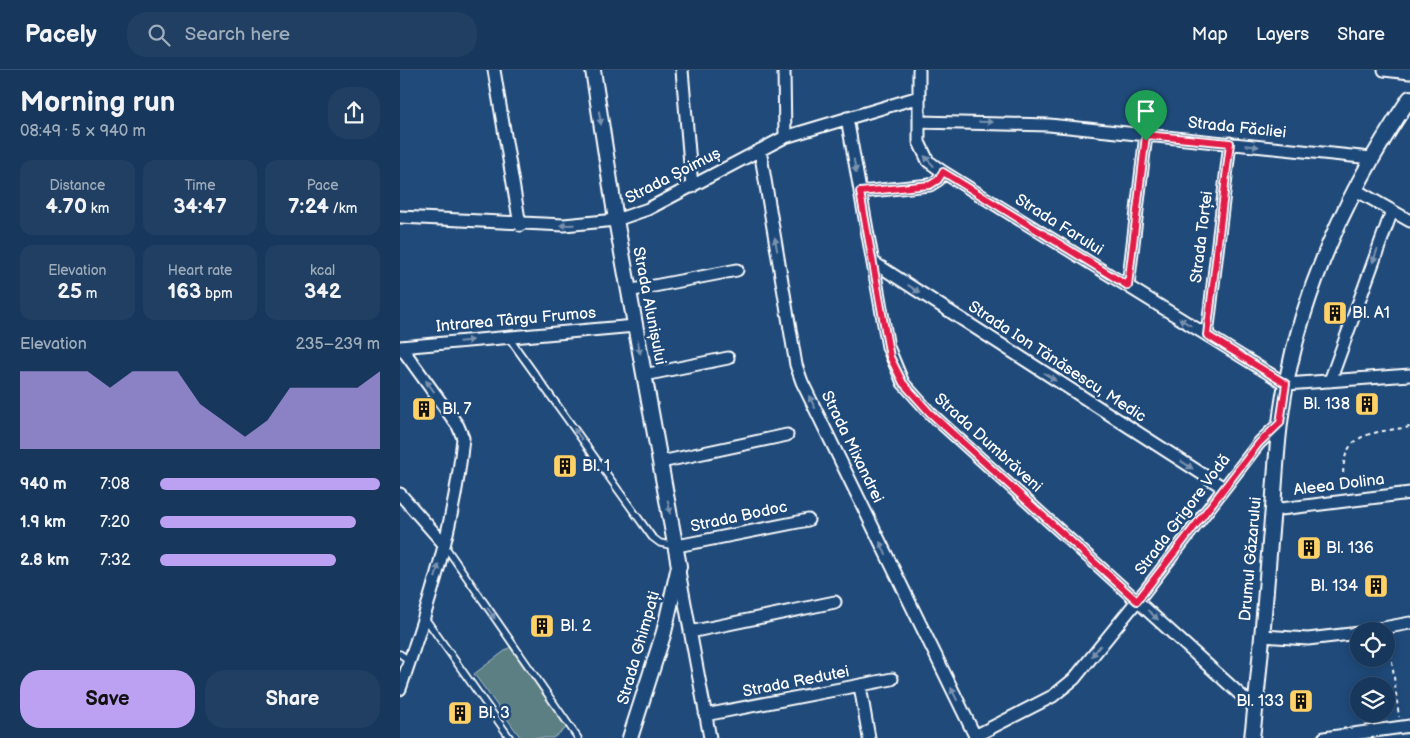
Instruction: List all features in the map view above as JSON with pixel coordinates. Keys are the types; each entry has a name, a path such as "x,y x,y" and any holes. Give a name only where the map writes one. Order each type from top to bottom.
{"street":[{"path":"494,70 520,225"},
{"name":"Strada Alunișului","path":"593,70 634,326 677,546 690,632 710,738"},
{"path":"682,70 692,187"},
{"path":"784,70 785,137"},
{"name":"Strada Farului","path":"919,70 919,142 924,156 943,172 1286,384"},
{"path":"1384,70 1410,73"},
{"name":"Strada Șoimuș","path":"400,217 520,225 564,225 616,220 648,210 785,137 919,97"},
{"name":"Drumul Găzarului","path":"1252,738 1280,423 1286,384 1297,340 1321,267 1354,189 1371,158 1410,98"},
{"name":"Strada Dumbrăveni","path":"847,118 889,352 898,375 908,390 926,409 1255,708"},
{"name":"Strada Făcliei","path":"919,122 1049,125 1371,158"},
{"path":"1128,286 1146,135"},
{"name":"Strada Torței","path":"1207,335 1230,143"},
{"name":"Strada Mixandrei","path":"760,150 796,365 802,382 975,737"},
{"path":"860,192 930,185 938,180 943,172"},
{"path":"1354,189 1410,221"},
{"path":"1330,381 1392,210"},
{"name":"Strada Ion Tănăsescu, Medic","path":"873,262 1224,488"},
{"path":"628,291 737,270"},
{"name":"Intrarea Târgu Frumos","path":"400,347 634,326"},
{"name":"Intrarea Târgu Frumos","path":"400,347 458,426 463,438 444,544 425,618 400,689"},
{"path":"644,375 728,358"},
{"path":"1286,384 1410,375"},
{"name":"Strada Grigore Vodă","path":"975,737 1065,688 1137,601 1259,443 1280,423"},
{"path":"661,462 787,435"},
{"name":"Aleea Dolina","path":"1273,510 1410,493"},
{"path":"400,494 444,544"},
{"name":"Strada Bodoc","path":"677,546 808,520"},
{"name":"Strada Ghimpați","path":"630,738 661,641 679,566"},
{"path":"690,632 835,602"},
{"path":"1395,626 1410,623"},
{"path":"1262,636 1308,638 1350,634"},
{"name":"Strada Redutei","path":"705,715 892,679"},
{"path":"860,686 869,738"},
{"path":"1324,738 1405,726"}],"lane":[{"path":"509,338 652,537 660,543 677,546"},
{"path":"444,544 578,738"},
{"path":"425,618 510,738"},
{"path":"400,654 410,661"}],"path":[{"path":"1345,501 1342,463 1350,445 1367,435 1410,427"},
{"path":"1394,667 1405,726"}],"green space":[{"path":"510,647 569,726 553,738 521,738 474,674"}],"place":[{"name":"Bl. A1","path":"1335,313"},
{"name":"Bl. 138","path":"1367,404"},
{"name":"Bl. 7","path":"424,409"},
{"name":"Bl. 1","path":"565,466"},
{"name":"Bl. 136","path":"1309,548"},
{"name":"Bl. 134","path":"1376,586"},
{"name":"Bl. 2","path":"542,626"},
{"name":"Bl. 133","path":"1301,701"},
{"name":"Bl. 3","path":"460,713"}],"route":[{"path":"1146,135 1230,143 1207,335 1286,384 1280,423 1259,443 1137,601 930,413 903,383 890,357 860,192 930,185 938,180 943,172 1128,286 1146,141 1146,135"}]}
